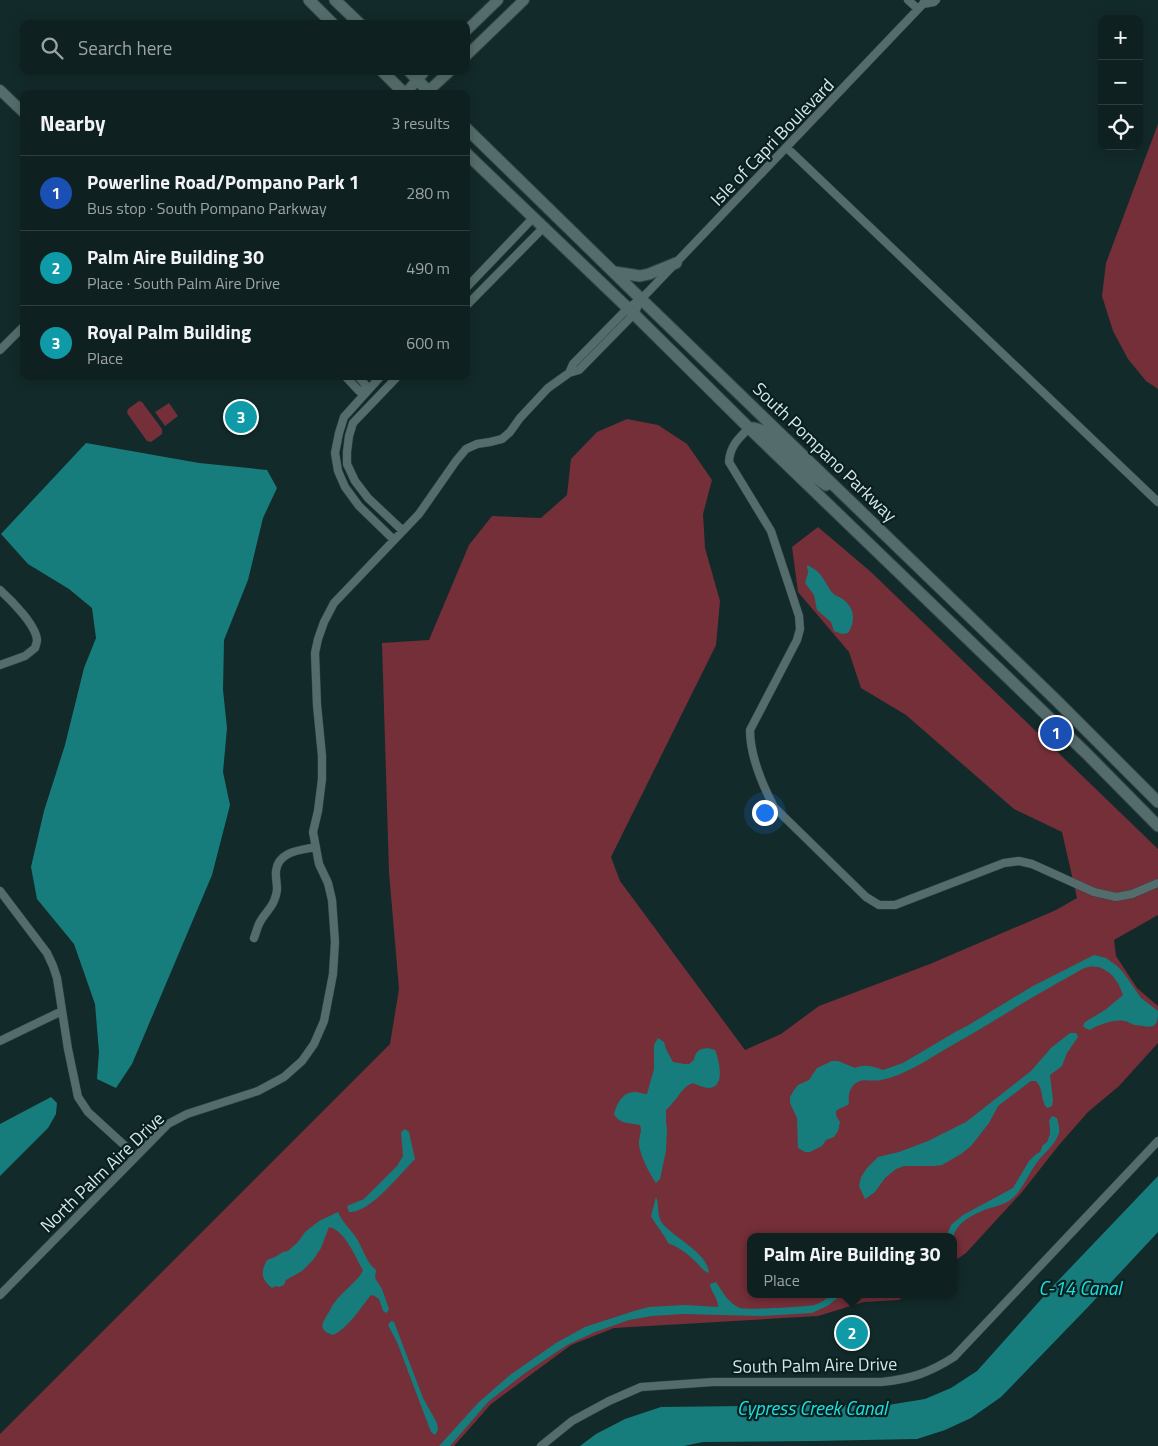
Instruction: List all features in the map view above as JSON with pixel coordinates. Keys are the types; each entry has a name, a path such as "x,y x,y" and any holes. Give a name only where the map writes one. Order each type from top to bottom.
{"main road":[{"path":"309,0 329,20"},
{"path":"335,0 356,20"},
{"path":"386,75 401,90"},
{"path":"418,75 426,90"},
{"name":"South Pompano Parkway","path":"470,132 1057,700 1158,802"},
{"name":"South Pompano Parkway","path":"470,157 1087,754 1158,826"},
{"path":"614,272 640,276 676,263"},
{"path":"749,428 770,433 819,481 837,488"}],"street":[{"path":"470,27 498,0"},
{"path":"470,52 524,0"},
{"path":"908,0 922,4"},
{"name":"Isle of Capri Boulevard","path":"641,299 787,148 922,4 936,0"},
{"path":"407,90 416,75"},
{"path":"431,90 446,75"},
{"path":"0,90 20,109"},
{"path":"787,148 1158,502"},
{"path":"470,285 533,218"},
{"path":"470,302 542,228"},
{"path":"470,293 475,297"},
{"name":"North Palm Aire Drive","path":"0,1295 168,1124 187,1114 258,1091 284,1077 302,1061 315,1042 324,1021 331,983 335,942 332,900 328,883 319,864 313,832 322,779 315,653 324,622 334,603 419,514 466,449 477,444 502,439 548,388 569,373 579,370 641,299"},
{"path":"0,350 20,330"},
{"path":"349,380 359,391 369,389"},
{"path":"361,380 369,389"},
{"path":"377,380 344,417 335,453 338,471 345,487 359,506 394,540"},
{"path":"394,380 354,423 349,436 347,452 348,464 355,480 368,498 403,531"},
{"path":"749,428 734,444 729,454 729,462 771,531 799,616 800,629 797,640 750,730 750,745 774,807 866,897 879,905 895,905 1004,862 1019,861 1032,864 1094,892 1116,897 1132,894 1158,883"},
{"path":"0,590 19,609 32,627 37,638 35,648 25,656 0,665"},
{"path":"1044,713 1057,700"},
{"path":"254,938 259,923 275,899 278,887 276,869 281,859 292,851 316,847"},
{"path":"0,891 47,954 56,978 78,1097 88,1112 136,1155"},
{"path":"0,1041 62,1011"},
{"name":"South Palm Aire Drive","path":"541,1446 572,1421 608,1400 641,1388 713,1382 881,1382 904,1380 930,1371 954,1357 1158,1141"}],"shaded area":[{"path":"1158,124 1158,389 1146,381 1128,359 1113,331 1102,296 1106,263"},
{"path":"139,401 142,402 162,429 162,434 151,442 147,441 127,413 128,409"},
{"path":"169,403 178,416 165,426 155,412"},
{"path":"627,419 658,425 687,444 712,480 703,514 705,548 720,601 716,645 611,857 620,881 745,1050 781,1034 819,1006 930,964 1056,910 1077,898 1062,832 1014,809 906,715 861,688 849,652 798,592 792,547 818,527 871,572 1158,849 1158,915 1114,940 1116,956 1137,988 1158,1006 1158,1043 1119,1086 1088,1112 1022,1192 966,1253 957,1259 957,1233 747,1233 747,1298 902,1298 899,1300 864,1302 818,1316 614,1328 571,1345 491,1404 454,1446 0,1446 0,1434 390,1044 399,989 389,872 382,643 429,640 469,545 492,516 541,518 567,495 571,459 597,432"}],"water":[{"path":"86,443 199,463 267,470 277,488 263,518 248,580 224,640 223,690 227,728 223,772 230,805 212,875 132,1064 116,1088 97,1079 99,1052 95,1004 74,944 37,899 31,867 44,811 65,745 84,668 96,638 92,608 69,589 28,564 1,534"},
{"path":"807,565 819,573 832,592 849,605 853,619 848,633 842,634 834,631 831,622 817,610 814,595 805,583 808,573"},
{"path":"1094,955 1106,958 1123,972 1141,998 1158,1011 1156,1024 1148,1027 1116,1021 1090,1030 1085,1028 1083,1026 1085,1022 1105,1010 1123,995 1118,983 1106,970 1094,967 1085,968 908,1071 890,1078 856,1083 850,1092 849,1104 836,1112 840,1122 834,1137 826,1140 822,1146 810,1152 805,1152 798,1148 797,1118 790,1103 790,1097 798,1085 809,1080 817,1068 832,1061 838,1061 855,1068 869,1066 883,1070 903,1063 1033,986"},
{"path":"1070,1033 1076,1033 1078,1037 1067,1053 1062,1066 1050,1075 1052,1106 1047,1108 1043,1102 1038,1084 1036,1081 1031,1081 998,1106 989,1123 971,1146 961,1154 942,1165 904,1166 896,1169 885,1178 875,1192 865,1199 859,1186 861,1177 878,1157 899,1152 928,1141 966,1122 1031,1071 1051,1048"},
{"path":"658,1038 664,1042 673,1062 689,1064 701,1049 715,1050 720,1072 718,1083 714,1086 707,1088 693,1083 687,1086 666,1110 666,1151 660,1179 656,1183 640,1150 640,1125 619,1120 614,1114 623,1096 635,1092 647,1094 654,1069 654,1045"},
{"path":"51,1097 57,1103 56,1114 48,1128 0,1176 0,1124"},
{"path":"1052,1116 1057,1118 1059,1133 1052,1145 1038,1161 1018,1193 1005,1203 983,1210 972,1216 960,1225 955,1233 948,1233 951,1225 963,1215 1013,1188 1029,1161 1040,1152 1043,1145 1047,1142 1050,1134 1049,1121"},
{"path":"405,1129 409,1132 415,1159 375,1200 366,1207 349,1212 347,1206 364,1199 397,1166 403,1156 401,1132"},
{"name":"C-14 Canal","path":"1158,1176 1158,1232 1001,1397 971,1418 945,1430 917,1439 703,1442 684,1446 580,1446 596,1434 625,1419 661,1407 882,1406 925,1399 951,1388 977,1371 1053,1286"},
{"path":"656,1197 662,1223 697,1252 707,1266 709,1273 703,1270 683,1251 668,1243 651,1216"},
{"path":"338,1212 376,1270 375,1278 382,1289 389,1309 387,1313 383,1311 379,1299 373,1295 370,1296 348,1323 333,1335 323,1328 324,1320 334,1303 359,1277 363,1270 345,1238 340,1233 329,1227 321,1248 313,1260 302,1271 286,1280 284,1285 272,1288 265,1281 263,1271 267,1260 288,1251 305,1232 319,1221"},
{"path":"716,1282 732,1304 745,1309 809,1306 818,1304 828,1298 837,1298 829,1305 812,1313 761,1316 683,1314 652,1316 629,1320 595,1332 567,1345 525,1373 488,1402 450,1446 439,1446 478,1403 510,1375 556,1343 585,1327 649,1307 685,1305 718,1307 710,1284"},
{"path":"391,1321 394,1322 423,1398 437,1423 438,1430 435,1435 431,1432 397,1342 388,1325"}],"place":[{"name":"Royal Palm Building","path":"241,417"},
{"name":"Powerline Road/Pompano Park 1","path":"1056,733"},
{"name":"Palm Aire Building 30","path":"852,1333"}],"water label":[{"name":"Cypress Creek Canal","path":"812,1407"}]}
